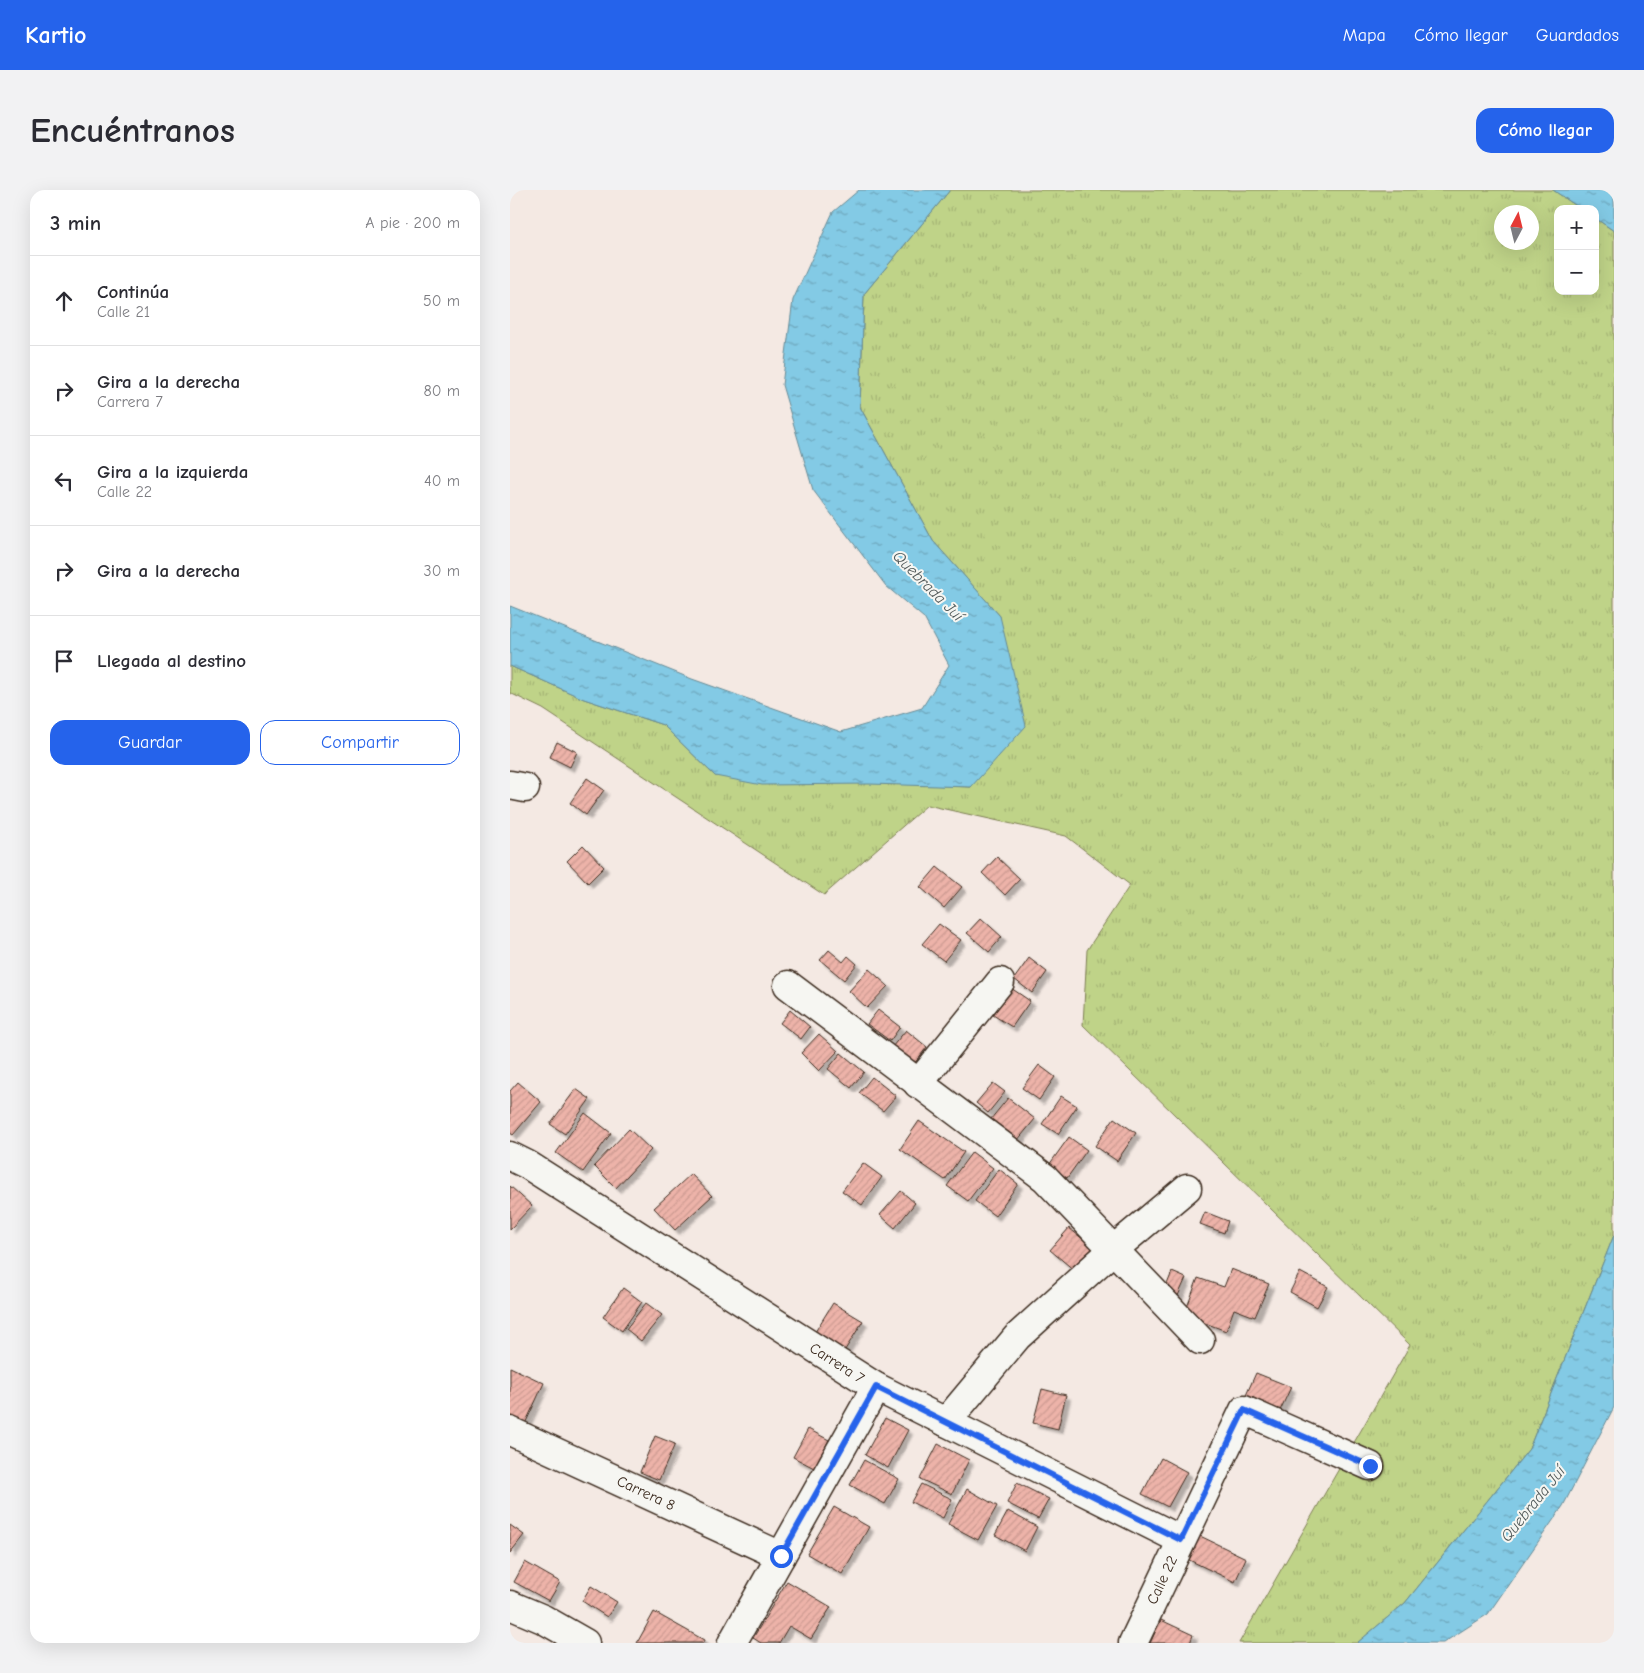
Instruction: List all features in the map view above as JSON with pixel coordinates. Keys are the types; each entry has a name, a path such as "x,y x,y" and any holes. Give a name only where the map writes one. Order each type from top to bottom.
{"street":[{"path":"918,1084 1000,982"},
{"path":"788,985 1045,1178 1200,1340"},
{"name":"Carrera 7","path":"510,1156 528,1165 876,1387 1181,1540"},
{"path":"946,1422 1017,1337 1114,1249 1187,1188"},
{"path":"732,1643 876,1387"},
{"name":"Calle 22","path":"1133,1643 1244,1410 1370,1466"},
{"name":"Carrera 8","path":"510,1431 781,1556"},
{"path":"510,1605 543,1619 585,1643"}],"green space":[{"path":"950,190 1553,190 1575,205 1554,205 1554,295 1599,295 1599,221 1614,231 1614,1235 1529,1449 1405,1603 1357,1643 1239,1643 1410,1345 1083,1025 1087,950 1130,885 1066,836 927,805 824,895 543,709 510,693 510,666 584,699 663,725 715,776 971,787 1000,616 933,541 860,407 864,294"}],"water":[{"name":"Quebrada Juí","path":"859,190 950,190 864,294 860,407 933,541 1000,616 1026,726 971,787 869,784 762,785 715,776 663,725 584,699 510,666 510,606 692,679 841,732 922,708 949,665 924,618 886,586 813,490 782,385 793,300 833,212"},
{"path":"1553,190 1614,190 1614,231 1599,221 1599,205 1575,205"},
{"name":"Quebrada Juí","path":"1614,1235 1614,1407 1563,1506 1488,1614 1443,1643 1357,1643 1405,1603 1529,1449"}],"building":[{"path":"557,742 577,752 570,767 550,757"},
{"path":"587,778 604,790 586,815 570,803"},
{"path":"583,845 604,867 588,883 567,861"},
{"path":"997,857 1020,879 1005,895 982,873"},
{"path":"937,867 962,887 944,908 920,887"},
{"path":"981,918 1002,937 989,952 967,933"},
{"path":"939,924 961,940 944,961 922,944"},
{"path":"829,950 843,962 848,956 857,964 844,980 820,960"},
{"path":"1029,958 1047,972 1032,993 1014,979"},
{"path":"869,969 888,986 867,1008 849,991"},
{"path":"1011,988 1030,1001 1012,1027 993,1015"},
{"path":"790,1010 810,1027 801,1039 780,1023"},
{"path":"878,1010 900,1027 890,1041 867,1024"},
{"path":"906,1030 927,1047 914,1064 892,1047"},
{"path":"819,1034 838,1051 819,1071 801,1053"},
{"path":"841,1053 864,1072 851,1088 828,1069"},
{"path":"1039,1065 1055,1077 1039,1100 1022,1088"},
{"path":"872,1077 896,1096 883,1111 859,1093"},
{"path":"518,1082 541,1102 513,1135 510,1133 510,1091"},
{"path":"993,1083 1005,1092 988,1113 976,1103"},
{"path":"576,1089 590,1099 565,1134 550,1124"},
{"path":"1061,1096 1077,1106 1058,1134 1042,1124"},
{"path":"1008,1098 1035,1119 1017,1141 990,1120"},
{"path":"585,1113 611,1133 583,1172 556,1153"},
{"path":"1114,1118 1136,1133 1117,1161 1095,1146"},
{"path":"919,1121 964,1152 945,1180 900,1149"},
{"path":"629,1129 651,1150 616,1188 594,1166"},
{"path":"1069,1137 1087,1150 1067,1178 1049,1165"},
{"path":"972,1152 993,1168 968,1201 947,1186"},
{"path":"863,1163 882,1177 862,1205 842,1191"},
{"path":"999,1169 1018,1184 995,1216 975,1201"},
{"path":"691,1174 712,1196 675,1230 654,1208"},
{"path":"510,1186 532,1206 510,1229"},
{"path":"901,1191 915,1203 895,1228 880,1215"},
{"path":"1205,1212 1228,1221 1224,1233 1200,1224"},
{"path":"1069,1228 1094,1248 1075,1271 1050,1250"},
{"path":"1231,1269 1269,1284 1255,1317 1234,1309 1226,1331 1184,1315 1198,1278 1224,1287"},
{"path":"1172,1272 1186,1278 1177,1298 1164,1292"},
{"path":"1300,1272 1328,1287 1317,1307 1290,1292"},
{"path":"623,1288 642,1302 622,1331 603,1317"},
{"path":"646,1303 662,1315 641,1341 626,1329"},
{"path":"833,1303 863,1321 845,1350 815,1332"},
{"path":"510,1367 544,1383 525,1424 510,1418"},
{"path":"1256,1373 1291,1387 1277,1417 1243,1402"},
{"path":"1042,1389 1066,1395 1058,1429 1033,1423"},
{"path":"885,1418 908,1430 888,1468 865,1455"},
{"path":"808,1429 829,1440 814,1468 793,1457"},
{"path":"655,1436 675,1444 659,1480 640,1472"},
{"path":"938,1444 969,1460 952,1494 920,1479"},
{"path":"1161,1458 1187,1472 1168,1507 1142,1494"},
{"path":"864,1460 899,1479 885,1504 850,1485"},
{"path":"1017,1483 1049,1499 1038,1519 1007,1503"},
{"path":"921,1484 952,1499 943,1518 911,1502"},
{"path":"967,1489 997,1506 978,1540 948,1524"},
{"path":"834,1507 869,1527 842,1574 807,1554"},
{"path":"1008,1511 1037,1527 1025,1551 995,1535"},
{"path":"510,1525 524,1535 510,1553"},
{"path":"1198,1535 1246,1558 1235,1582 1187,1559"},
{"path":"525,1562 560,1582 549,1601 514,1582"},
{"path":"787,1581 831,1607 811,1639 789,1626 779,1643 761,1643 753,1638"},
{"path":"591,1586 617,1602 607,1617 582,1601"},
{"path":"654,1612 704,1640 703,1643 637,1643"},
{"path":"1161,1620 1193,1635 1190,1643 1150,1643"}],"route":[{"path":"781,1556 876,1387 1181,1540 1244,1410 1370,1466"}]}
